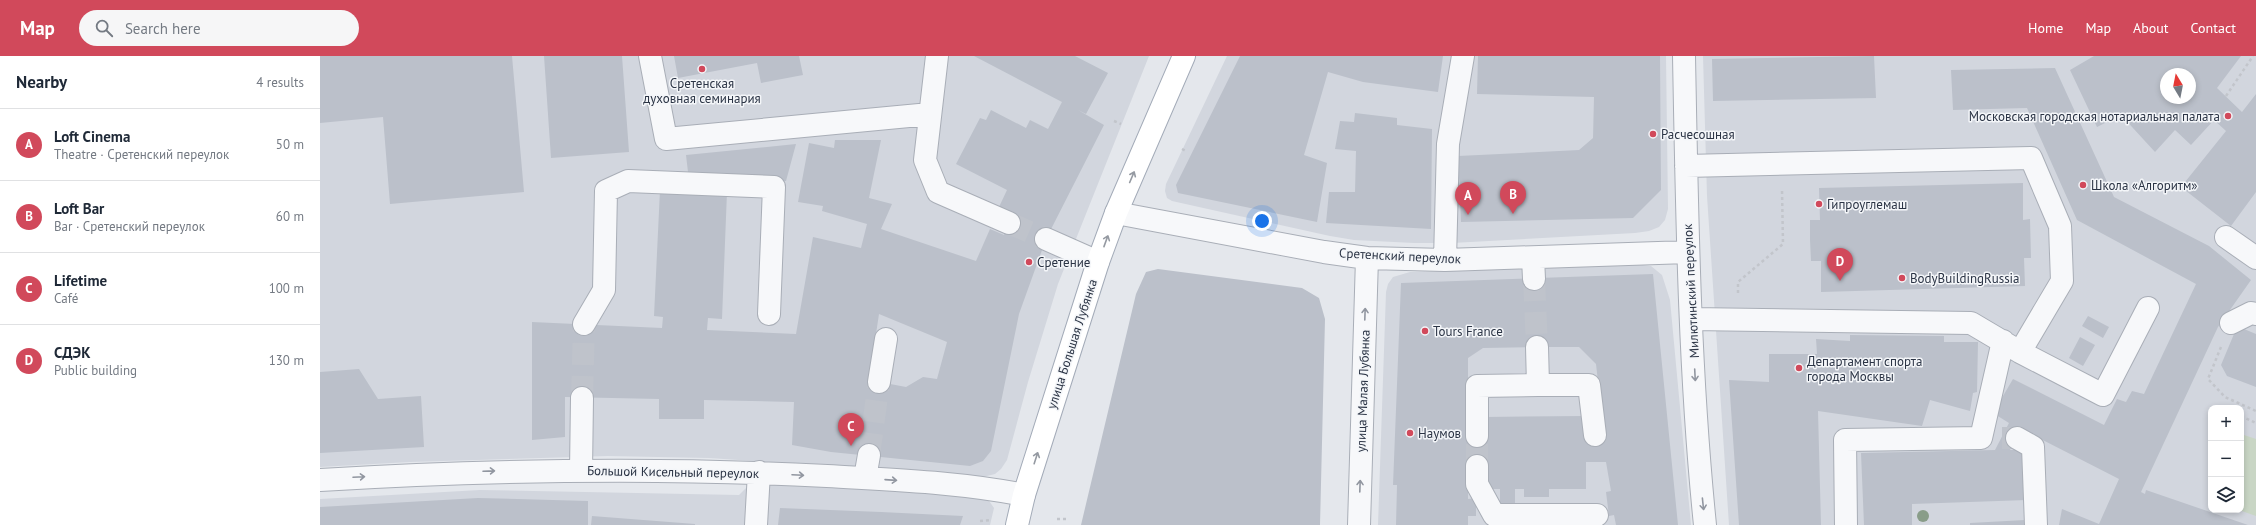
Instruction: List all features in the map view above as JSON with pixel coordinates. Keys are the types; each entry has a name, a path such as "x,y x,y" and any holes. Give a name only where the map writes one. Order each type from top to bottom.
{"main road":[{"name":"улица Большая Лубянка","path":"1017,525 1024,495 1098,262 1116,213 1184,56"}],"street":[{"path":"650,56 666,139 930,114"},
{"path":"937,56 925,160 938,192 1009,223"},
{"path":"1445,260 1448,144 1463,56"},
{"name":"Милютинский переулок","path":"1684,56 1688,252 1701,484 1705,525"},
{"path":"1686,166 2031,158 2060,226 2062,281 2011,346 2000,438"},
{"path":"584,324 604,290 606,191 628,181 774,187 769,314"},
{"name":"Сретенский переулок","path":"1116,213 1324,252 1367,258 1445,260 1534,268 1688,252"},
{"path":"2226,237 2256,258"},
{"path":"1046,239 1098,262"},
{"name":"улица Малая Лубянка","path":"1359,525 1367,258"},
{"path":"1692,320 1971,323 2104,395 2148,308"},
{"path":"2231,323 2252,313 2256,314"},
{"path":"879,382 886,339"},
{"path":"1537,347 1538,385"},
{"path":"1477,436 1477,386 1589,385 1595,436"},
{"path":"581,471 582,398"},
{"path":"1846,525 1845,440 2000,438 2033,447 2036,525"},
{"path":"865,478 869,454"},
{"path":"1477,466 1477,484 1494,515 1597,515"},
{"name":"Большой Кисельный переулок","path":"320,480 491,471 759,472 986,487 1024,495"},
{"path":"756,525 759,472"}],"path":[{"path":"2226,96 2253,56"},
{"path":"1114,121 1121,124"},
{"path":"1182,149 1186,152"},
{"path":"1738,320 1738,282 1783,244 1781,164"},
{"path":"2231,323 2208,378 2225,397 2256,411"},
{"path":"2244,417 2256,422"},
{"path":"1057,519 1066,519"},
{"path":"980,521 991,520"}],"shaded area":[{"path":"320,56 1149,56 1058,284 1028,382 1007,460 1001,469 995,474 983,477 709,458 608,456 410,462 320,467"},
{"path":"1227,56 1666,56 1668,209 1665,220 1659,227 1649,231 1635,233 1452,243 1414,243 1354,240 1330,236 1172,201 1167,198 1165,191 1166,184"},
{"path":"1703,56 2256,56 2256,525 1729,525 1707,196"},
{"path":"1651,266 1662,275 1670,300 1691,525 1378,525 1386,292 1388,284 1393,277 1410,272"},
{"path":"752,482 980,496 987,498 994,508 990,525 320,525 320,499 480,490 739,495"}],"green space":[{"path":"2244,435 2256,439 2256,516 2244,512"}],"building":[{"path":"320,56 512,56 524,192 390,204 383,117 320,123"},
{"path":"544,56 622,56 629,152 551,158"},
{"name":"Сретенская духовная семинария","path":"674,56 799,56 803,75 761,83 757,63 678,78"},
{"path":"974,56 1075,56 1108,73 1086,114 1078,110 1104,125 1046,239 1019,314 991,451 983,461 970,466 831,452 792,445 794,402 704,400 704,419 659,419 659,399 565,397 565,437 532,440 532,322 662,328 663,317 654,316 660,190 727,192 722,319 708,318 707,330 796,334 813,237 861,248 867,224 822,211 823,206 798,202 809,143 834,148 835,140 881,140 869,198 892,204 881,229 976,261 990,229 1004,235 1014,213 999,207 1007,190 956,164 980,118 986,120 991,110 1026,128 1030,120 1048,129 1062,102","holes":["879,314 947,342 937,379 923,377 906,387 869,380"]},
{"path":"1240,56 1443,56 1438,92 1363,82 1328,72 1304,155 1327,163 1317,222 1178,193 1176,185"},
{"path":"1478,56 1660,56 1661,190 1633,218 1461,222 1458,156 1579,150 1593,138 1594,97 1477,94"},
{"path":"1874,56 1876,98 1713,101 1712,59"},
{"path":"2094,56 2241,56 2217,88 2242,112 2256,94 2256,192 2231,226 2181,187 2226,131 2214,120 2191,145 2175,130 2155,152 2121,115 2097,127 2070,70"},
{"path":"2055,68 2114,197 2209,246 2251,280 2218,327 2141,492 2145,494 2146,490 2208,511 2208,513 2213,513 2248,525 2059,525 2062,509 2099,524 2119,479 2021,429 2010,450 2025,450 2027,500 1912,504 1912,525 1864,525 1861,453 1995,450 2009,423 1993,413 2013,379 2104,425 2117,399 2126,402 2132,391 2144,394 2196,284 2077,220 2027,108 1953,110 1951,70"},
{"path":"1355,113 1397,118 1397,125 1432,129 1431,229 1326,223 1329,192 1355,192 1356,151 1335,149 1340,121 1354,122"},
{"path":"796,144 786,181 688,172 686,155"},
{"path":"2023,183 2023,220 2030,219 2031,258 2024,258 2025,286 1821,292 1821,261 1811,261 1810,240 1810,220 1820,220 1819,188"},
{"path":"1158,269 1302,288 1319,298 1325,319 1320,525 1081,525 1136,294 1146,272"},
{"path":"1653,274 1678,525 1616,525 1614,515 1609,516 1606,492 1611,491 1606,462 1586,462 1586,489 1549,489 1549,497 1524,497 1524,489 1515,489 1515,507 1500,507 1500,489 1486,489 1468,466 1468,499 1476,498 1476,516 1468,516 1468,525 1396,525 1397,485 1393,485 1401,283","holes":["1579,347 1596,364 1604,435 1584,416 1484,417 1468,436 1468,358 1483,348"]},
{"path":"2088,316 2109,327 2103,338 2082,326"},
{"path":"2244,329 2256,334 2256,387 2227,376 2221,365 2234,334"},
{"path":"1850,335 1944,336 1944,342 1978,342 1977,392 1973,393 1970,411 1930,400 1922,426 1818,411 1821,525 1739,525 1729,380 1769,382 1769,354 1817,354 1816,339 1850,341"},
{"path":"2080,337 2095,345 2083,366 2069,358"},
{"path":"359,369 378,399 421,396 424,447 320,453 320,372"},
{"path":"478,498 588,501 588,525 320,525 320,507"},
{"path":"780,508 963,516 960,525 778,525"},
{"path":"592,516 695,524 695,525 591,525"},
{"path":"2025,520 2025,525 1970,525 1970,523"}],"tunnel":[{"path":"1009,223 1046,239"},
{"path":"1534,279 1537,347"},
{"path":"582,398 584,324"},
{"path":"869,455 879,382"},
{"path":"1477,436 1477,466"},
{"path":"2002,438 2017,438"}],"place":[{"name":"Сретенская духовная семинария","path":"702,69"},
{"name":"Московская городская нотариальная палата","path":"2228,116"},
{"name":"Расчесошная","path":"1653,134"},
{"name":"Школа «Алгоритм»","path":"2083,185"},
{"name":"Гипроуглемаш","path":"1819,204"},
{"name":"Loft Bar","path":"1513,214"},
{"name":"Loft Cinema","path":"1468,215"},
{"name":"Сретение","path":"1029,262"},
{"name":"BodyBuildingRussia","path":"1902,278"},
{"name":"СДЭК","path":"1840,281"},
{"name":"Tours France","path":"1425,331"},
{"name":"Департамент спорта города Москвы","path":"1799,368"},
{"name":"Наумов","path":"1410,433"},
{"name":"Lifetime","path":"851,446"}]}
